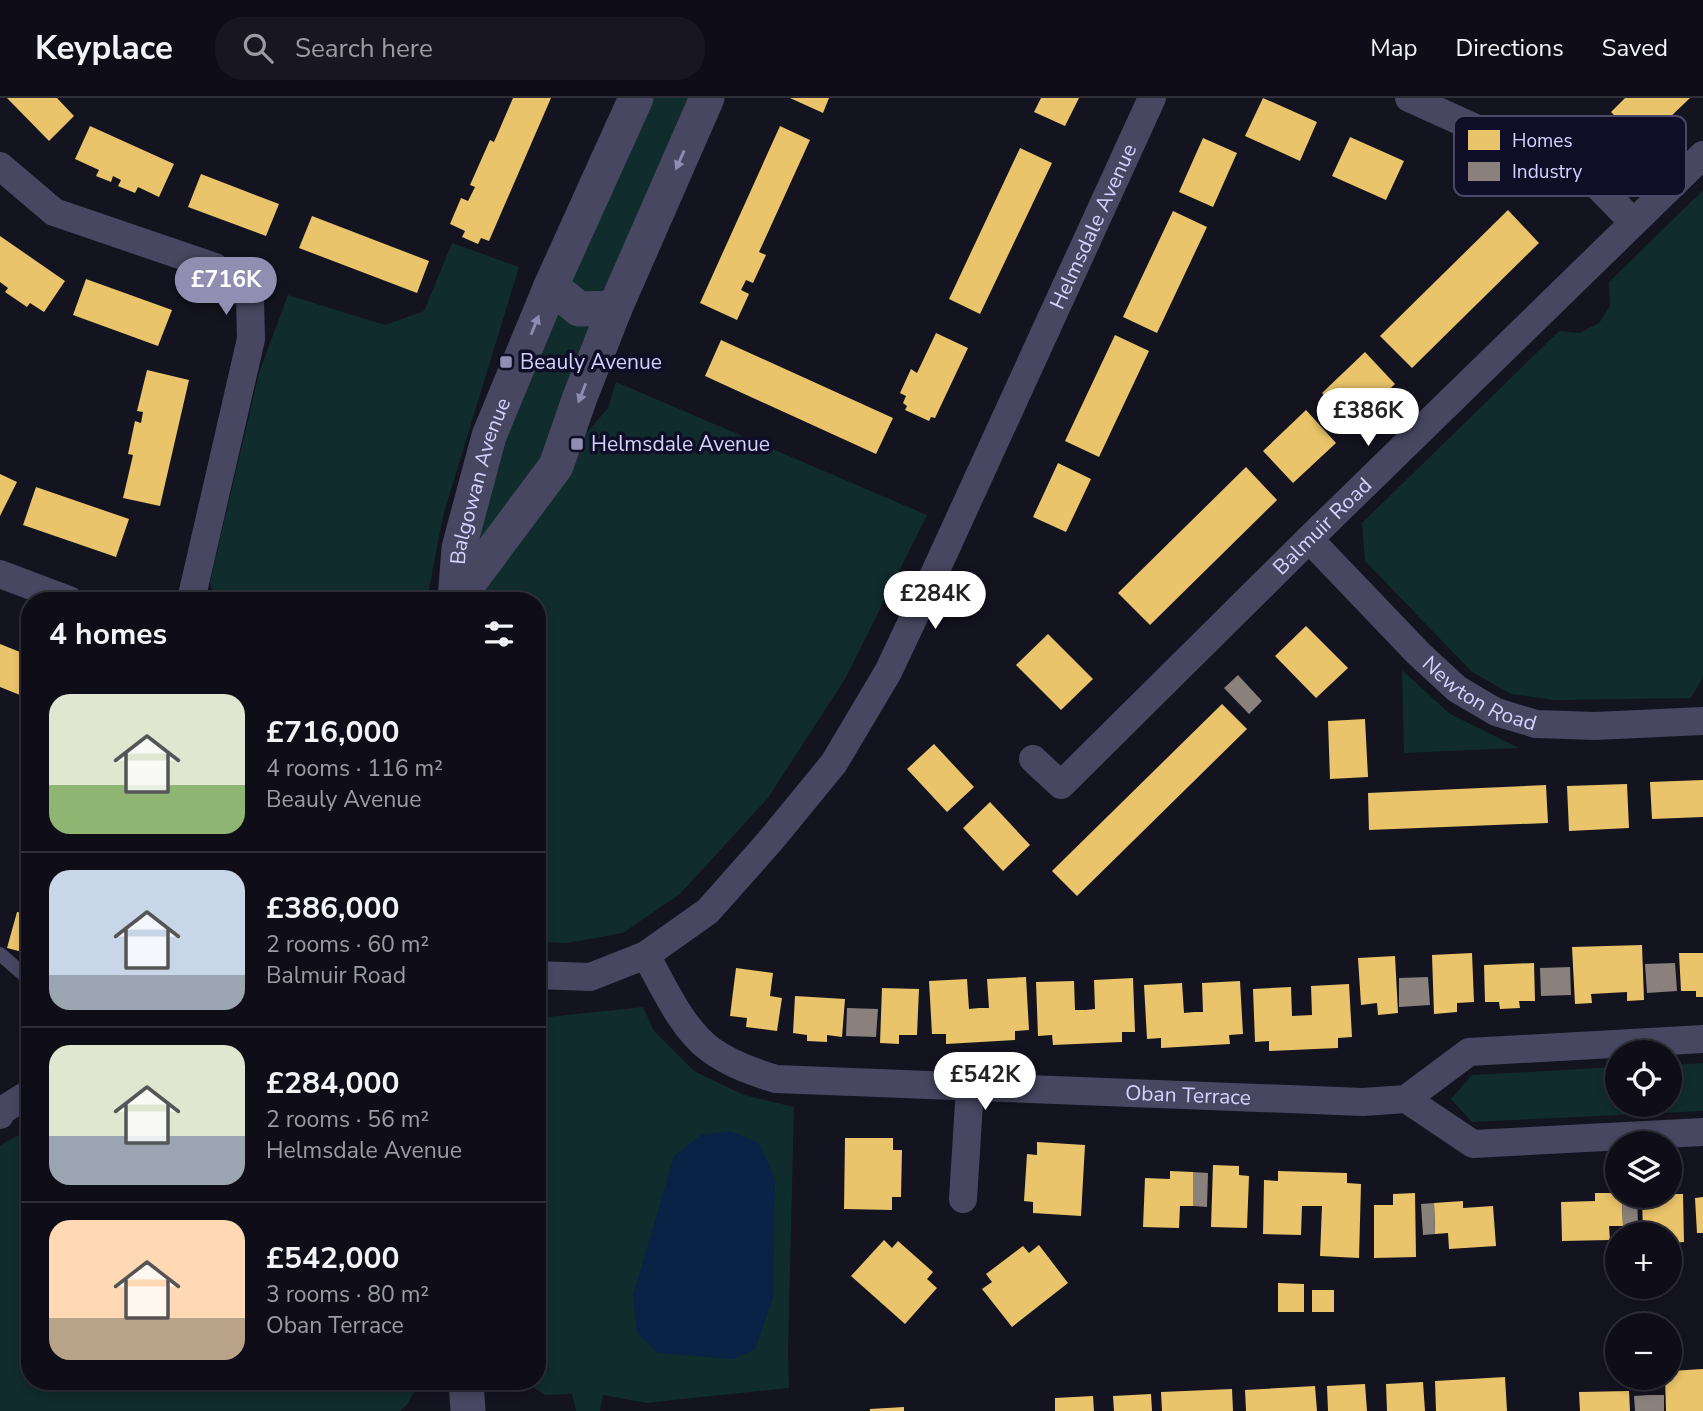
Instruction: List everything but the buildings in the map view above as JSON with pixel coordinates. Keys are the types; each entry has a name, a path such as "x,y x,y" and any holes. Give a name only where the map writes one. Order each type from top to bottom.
{"street":[{"name":"Balgowan Avenue","path":"456,592 459,548 489,436 551,286 636,98"},
{"name":"Balgowan Avenue","path":"462,592 556,466 615,308 707,98"},
{"name":"Helmsdale Avenue","path":"546,975 590,977 646,955 708,911 834,763 888,672 1152,98"},
{"path":"1409,98 1454,118"},
{"name":"Balmuir Road","path":"1686,171 1703,155"},
{"path":"0,166 54,212 215,267 250,299 251,339 193,592"},
{"path":"1607,196 1633,222"},
{"name":"Balmuir Road","path":"1033,759 1061,785 1660,196"},
{"path":"551,286 579,309 615,308"},
{"name":"Newton Road","path":"1309,539 1447,681 1496,712 1536,724 1595,726 1703,721"},
{"path":"0,574 48,592"},
{"name":"Oban Terrace","path":"646,955 682,1021 709,1049 739,1067 776,1079 1363,1102 1406,1099"},
{"path":"1703,1039 1469,1052 1406,1099 1473,1144 1703,1132"},
{"path":"963,1199 970,1087"},
{"path":"0,1115 1,1111 21,1099"},
{"path":"467,1390 468,1411"}],"lane":[{"path":"0,954 21,972"}],"green space":[{"path":"647,98 696,98 611,292 598,301 571,287 569,271"},
{"path":"1703,190 1703,677 1691,698 1556,700 1511,694 1472,672 1365,561 1362,523 1559,331 1579,333 1599,323 1610,306 1609,282"},
{"path":"452,243 519,267 443,516 429,592 213,592 210,582 259,373 288,295 385,325 424,311"},
{"path":"555,305 599,322 550,455 478,555 468,552 499,441"},
{"path":"616,382 927,515 845,679 768,798 680,894 623,933 567,943 546,942 546,592 482,592 487,578 577,444 608,408"},
{"path":"1402,670 1450,714 1519,748 1404,753"},
{"path":"643,1007 654,1031 694,1071 744,1095 794,1107 789,1388 646,1403 603,1395 600,1411 576,1411 572,1394 545,1395 538,1390 546,1390 546,1017"},
{"path":"1703,1063 1703,1111 1682,1112 1682,1064"},
{"path":"1605,1068 1605,1116 1472,1122 1451,1099 1472,1075"},
{"path":"21,1134 21,1390 415,1390 407,1405 400,1411 0,1411 0,1146"}],"water":[{"path":"730,1131 759,1143 775,1179 773,1298 755,1349 733,1359 658,1353 637,1333 633,1296 674,1156 701,1135"}],"place":[{"name":"Beauly Avenue","path":"506,362"},
{"name":"Helmsdale Avenue","path":"577,444"}]}
